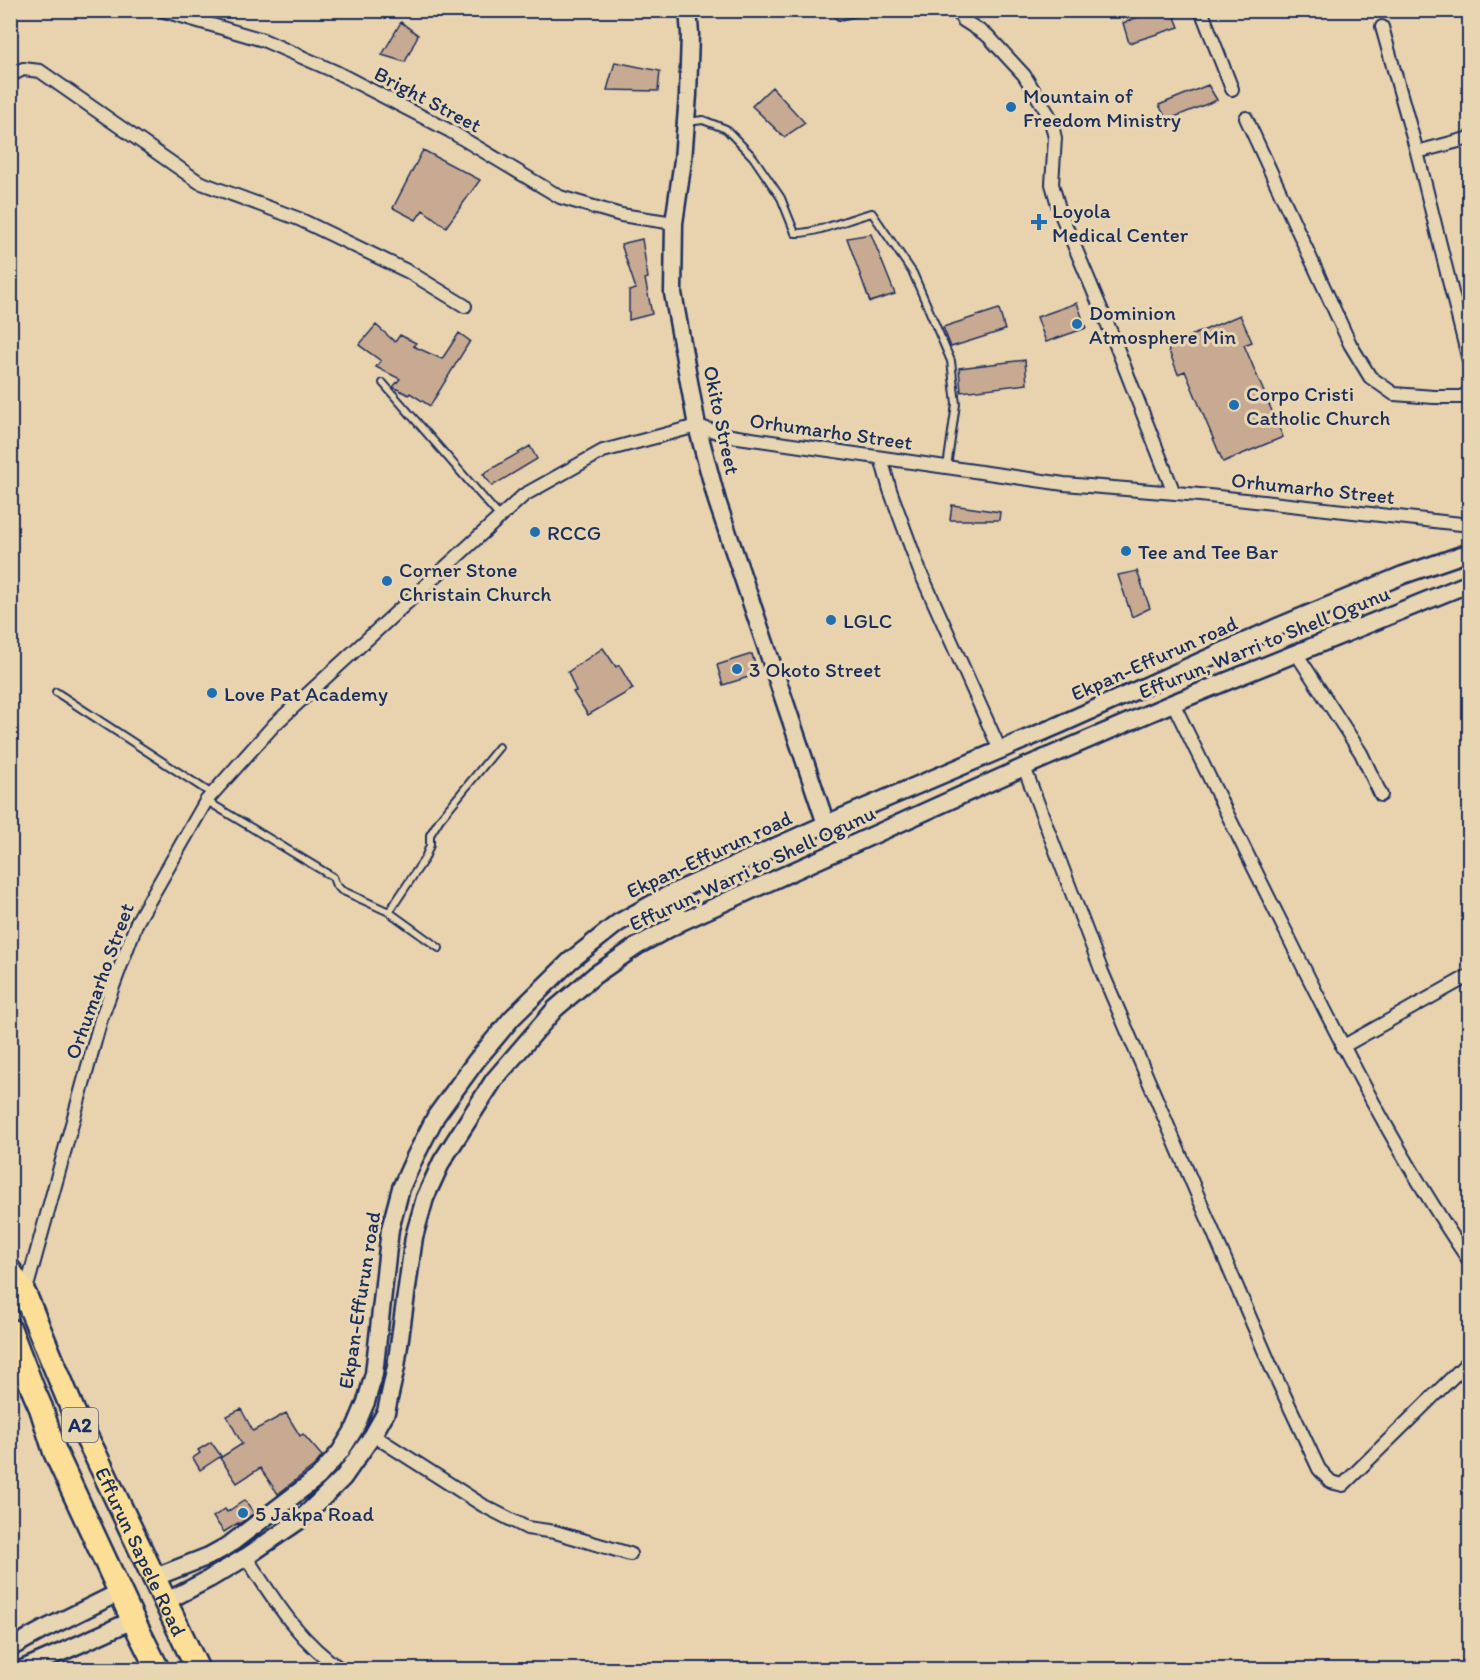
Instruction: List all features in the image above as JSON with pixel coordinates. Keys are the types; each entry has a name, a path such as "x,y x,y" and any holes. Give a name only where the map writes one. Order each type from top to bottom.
{"highway":[{"name":"Effurun Sapele Road","path":"10,1271 25,1295 74,1413 198,1670"},
{"name":"Effurun Sapele Road","path":"10,1330 41,1408 55,1452 158,1670"}],"main road":[{"name":"Okito Street","path":"688,10 690,34 686,122 674,223 673,293 697,426 717,501 826,824"},
{"name":"Ekpan-Effurun road","path":"153,1578 209,1556 229,1545 318,1477 340,1452 355,1428 374,1374 390,1229 401,1188 436,1116 512,1018 570,961 618,923 670,894 826,824 1296,619 1403,574 1470,552"},
{"name":"Effurun, Warri to Shell Ogunu","path":"165,1602 246,1557 300,1520 343,1478 373,1436 386,1412 396,1367 414,1237 425,1198 442,1161 494,1080 555,1009 595,975 637,946 681,922 1024,767 1173,703 1470,583"},
{"path":"670,894 681,922"},
{"path":"10,1648 51,1625 120,1592"},
{"path":"20,1670 133,1620"}],"street":[{"name":"Bright Street","path":"161,10 263,40 336,72 450,131 560,197 621,215 674,223"},
{"path":"957,10 963,20 988,36 1024,75 1050,117 1055,138 1052,184 1060,212 1110,330 1174,493"},
{"path":"1201,10 1232,90"},
{"path":"1469,10 1470,15"},
{"path":"1382,27 1417,153 1470,365"},
{"path":"10,76 23,69 40,71 199,182 299,219 409,272 465,306"},
{"path":"1246,118 1350,344 1370,377 1394,394 1461,397 1470,392"},
{"path":"1417,153 1470,138"},
{"name":"Orhumarho Street","path":"25,1295 101,1019 137,922 209,797 274,725 524,495 603,451 697,426 731,436 1064,484 1174,493 1470,525"},
{"path":"882,458 890,490 919,569 1000,750"},
{"path":"1296,653 1361,753 1381,795"},
{"path":"1173,703 1342,1047 1398,1148 1440,1218 1470,1262"},
{"path":"1024,767 1102,972 1272,1369 1319,1469 1331,1482 1343,1485 1470,1360"},
{"path":"1342,1047 1470,975"},
{"path":"373,1436 484,1506 527,1528 555,1532 630,1554"},
{"path":"246,1557 281,1610 304,1637 342,1670"}],"lane":[{"path":"839,16 867,10"},
{"path":"686,122 703,120 726,129 753,157 780,198 795,232 806,233 872,213 913,273 951,361 956,404 947,467"},
{"path":"383,383 500,518"},
{"path":"56,692 209,797 333,877 341,890 389,912 439,948"},
{"path":"389,912 425,858 430,845 430,835 440,819 499,747"}],"building":[{"path":"1156,10 1172,10 1179,27 1129,43 1123,23"},
{"path":"401,22 418,35 405,62 382,55"},
{"path":"615,62 660,71 658,91 607,90"},
{"path":"1208,85 1217,100 1167,120 1159,105"},
{"path":"772,87 805,123 784,137 752,106"},
{"path":"423,150 480,180 446,227 423,210 416,220 393,208"},
{"path":"871,234 895,294 870,302 847,238"},
{"path":"642,239 648,278 645,279 652,314 629,320 629,291 636,289 621,244"},
{"path":"1077,303 1086,328 1046,342 1037,317"},
{"path":"999,309 1005,330 951,347 943,327"},
{"name":"Corpo Cristi Catholic Church","path":"1240,315 1252,342 1244,345 1283,437 1223,462 1185,371 1178,374 1167,346"},
{"path":"376,325 395,342 400,335 416,343 413,346 442,359 459,333 470,341 430,406 410,393 409,395 393,387 400,379 376,367 381,361 359,345"},
{"path":"1025,360 1027,384 961,392 959,368"},
{"path":"530,446 537,459 492,486 483,474"},
{"path":"952,505 1000,512 999,520 950,520"},
{"path":"1137,571 1150,608 1132,617 1118,575"},
{"path":"603,648 616,667 619,665 633,689 588,715 573,692 576,691 568,672"},
{"name":"3 Okoto Street","path":"752,654 758,674 723,685 717,665"},
{"path":"241,1409 253,1431 286,1413 300,1436 303,1434 322,1456 316,1464 278,1494 260,1468 237,1483 220,1458 242,1444 227,1416"},
{"path":"211,1442 221,1456 200,1470 193,1458 200,1453 198,1450"},
{"path":"245,1500 254,1513 224,1532 213,1517 225,1509 227,1512"}],"place":[{"name":"Mountain of Freedom Ministry","path":"1011,107"},
{"name":"Loyola Medical Center","path":"1039,222"},
{"name":"Dominion Atmosphere Min","path":"1077,324"},
{"name":"Corpo Cristi Catholic Church","path":"1234,405"},
{"name":"RCCG","path":"535,532"},
{"name":"Tee and Tee Bar","path":"1126,551"},
{"name":"Corner Stone Christain Church","path":"387,581"},
{"name":"LGLC","path":"831,620"},
{"name":"3 Okoto Street","path":"737,669"},
{"name":"Love Pat Academy","path":"212,693"},
{"name":"5 Jakpa Road","path":"243,1513"}]}
